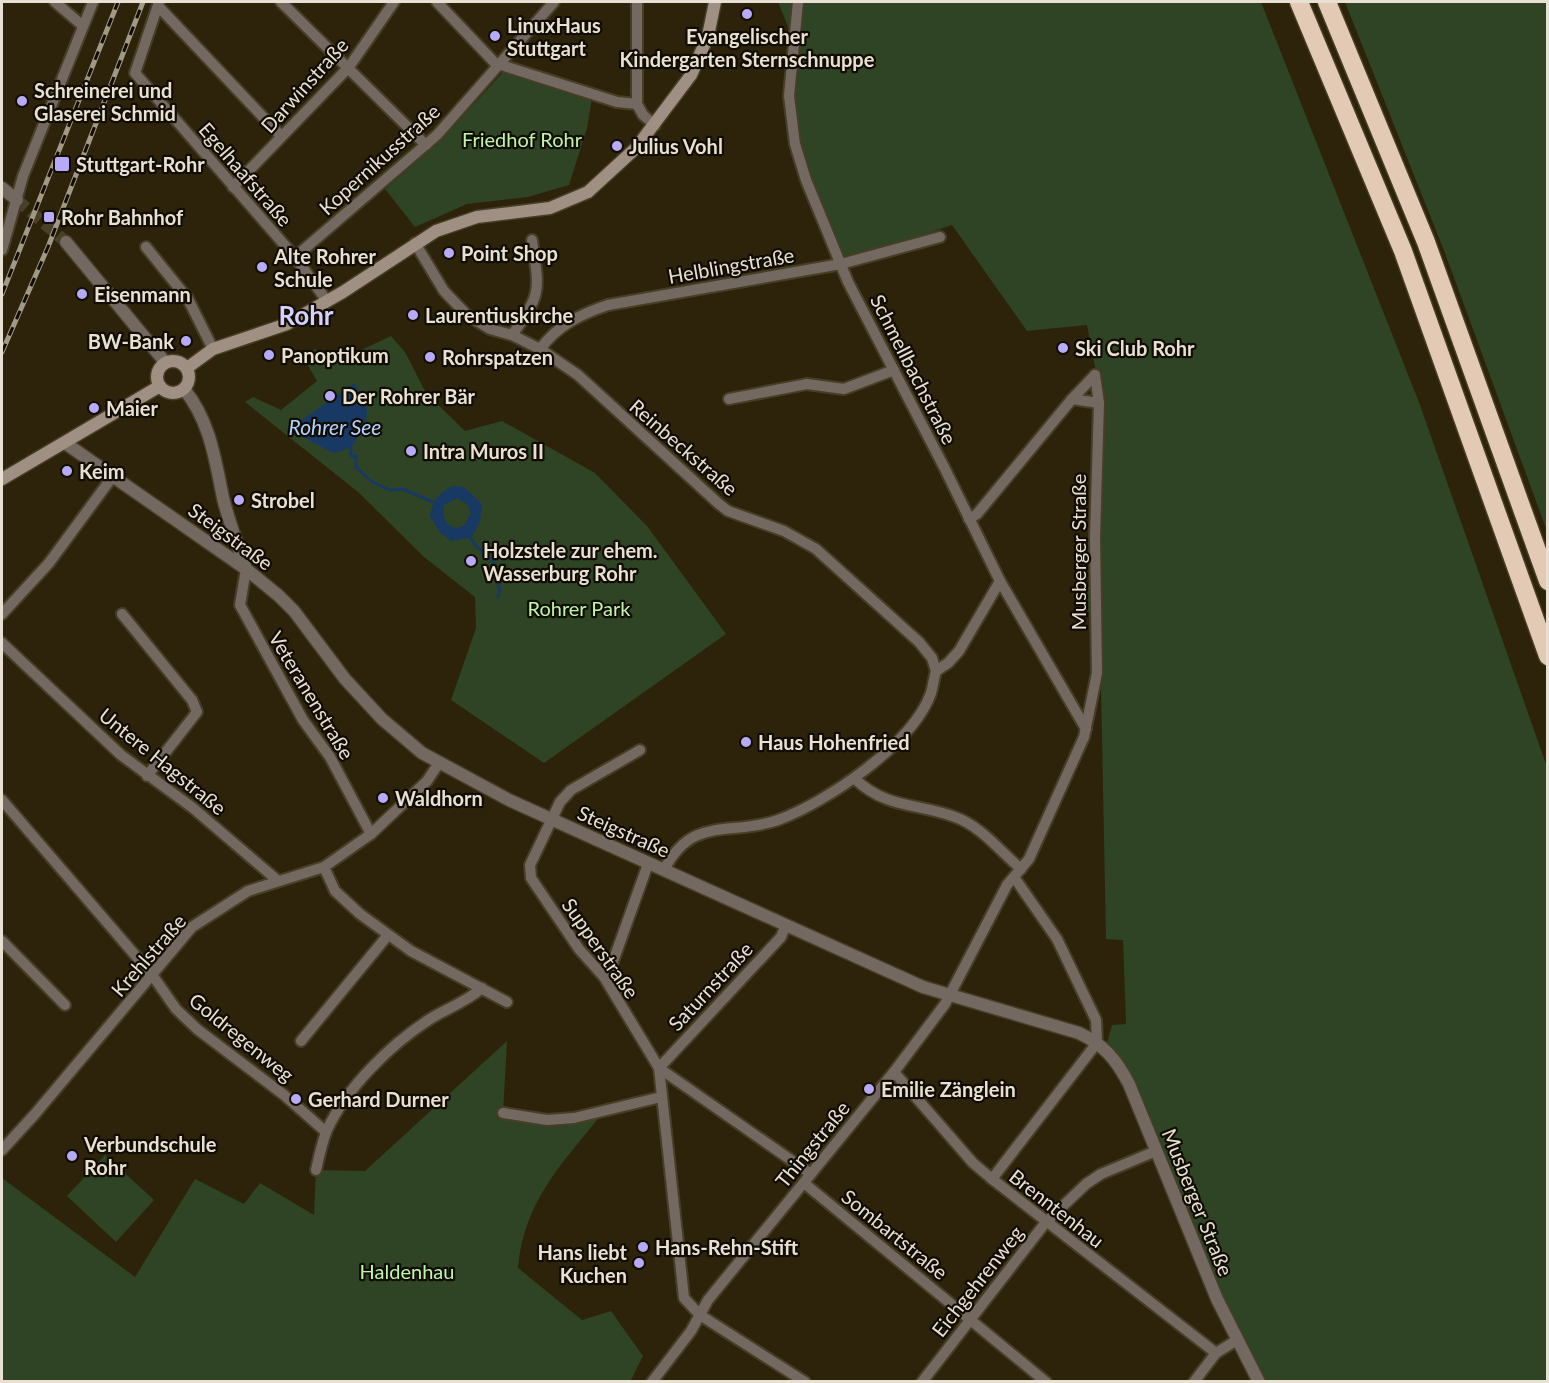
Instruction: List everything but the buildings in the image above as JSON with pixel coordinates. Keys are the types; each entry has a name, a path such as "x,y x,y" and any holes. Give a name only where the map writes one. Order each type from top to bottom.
{"highway":[{"path":"1299,2 1403,251 1548,656"},
{"path":"1327,2 1426,242 1548,581"}],"main road":[{"path":"187,368 213,349 279,327 327,301 415,243 456,222 477,217 549,208 588,192 609,176 655,125 698,63 708,36 715,2"},
{"path":"177,360 187,368 189,379 184,389 171,393 160,386 157,374 165,362 177,360"},
{"path":"2,478 160,386"}],"street":[{"path":"55,2 83,26"},
{"path":"2,249 23,176 93,2"},
{"path":"281,2 426,145"},
{"name":"Darwinstraße","path":"233,187 349,67 394,2"},
{"path":"437,2 499,65 617,102 637,104"},
{"name":"Kopernikusstraße","path":"295,257 426,145 554,2"},
{"path":"637,2 637,104 643,115 655,125"},
{"name":"Schmellbachstraße","path":"798,2 789,96 795,144 806,180 841,264 1000,581 1086,729"},
{"path":"159,4 281,136"},
{"name":"Egelhaafstraße","path":"159,4 135,73 295,257 327,301"},
{"path":"2,188 17,200"},
{"name":"Helblingstraße","path":"540,349 550,335 563,325 583,313 609,305 841,264 940,237"},
{"path":"512,335 536,298 538,280 532,240"},
{"path":"66,242 165,362"},
{"name":"Reinbeckstraße","path":"415,243 444,291 467,315 490,329 512,335 540,349 578,375 728,511 784,531 816,549 919,642 932,658 936,671"},
{"path":"146,247 188,299 213,349"},
{"path":"729,399 807,384 844,389 894,370"},
{"name":"Musberger Straße","path":"1071,399 1095,375 1099,403 1095,537 1097,673 1086,729"},
{"path":"184,389 195,402 210,437 236,540 246,569"},
{"path":"969,519 977,514 1071,399 1099,403"},
{"name":"Steigstraße","path":"64,443 246,569 294,611 345,679 382,719 413,747 439,763 550,820 923,987 1079,1033 1097,1041"},
{"path":"2,614 50,563 113,476"},
{"path":"220,552 236,540"},
{"name":"Veteranenstraße","path":"246,569 240,605 303,720 330,757 371,834"},
{"path":"664,870 676,852 698,834 778,820 832,794 855,779 920,713 931,694 936,671 948,663 959,651 1000,581"},
{"path":"122,614 197,707 194,720 147,776"},
{"name":"Untere Hagstraße","path":"2,643 121,755 193,808 277,880"},
{"name":"Thingstraße","path":"652,1382 691,1331 708,1300 894,1072 949,996 1006,885 1029,859 1086,729"},
{"name":"Supperstraße","path":"640,750 571,790 560,802 530,865 531,878 579,949 604,977 659,1068 680,1278 684,1298 700,1315"},
{"name":"Krehlstraße","path":"2,1150 153,976 192,927 248,891 324,867 371,834 427,781 439,763"},
{"path":"855,779 877,797 955,817 968,823 1017,873 1057,939 1096,1020 1097,1041 992,1179"},
{"name":"Goldregenweg","path":"2,800 153,976 176,1009 196,1029 284,1095 326,1132"},
{"path":"604,977 610,970 648,864"},
{"path":"324,867 335,891 411,951 507,1002"},
{"name":"Saturnstraße","path":"659,1068 781,937 785,927"},
{"path":"301,1041 388,934"},
{"path":"2,941 65,1005"},
{"path":"316,1170 326,1132 356,1086 389,1053 430,1019 468,1000 482,988"},
{"name":"Musberger Straße","path":"1097,1041 1111,1053 1120,1067 1217,1299 1259,1382"},
{"name":"Sombartstraße","path":"659,1068 807,1179 1046,1382"},
{"name":"Brenntenhau","path":"894,1072 973,1162 992,1179 1216,1353"},
{"path":"503,1113 547,1120 574,1118 661,1097"},
{"name":"Eichgehrenweg","path":"922,1382 1046,1222 1086,1184 1101,1174 1156,1151"},
{"path":"700,1315 805,1382"},
{"path":"1194,1382 1216,1353 1237,1340"}],"green space":[{"path":"778,2 1261,2 1420,405 1547,767 1547,1381 1266,1381 1240,1337 1127,1069 1117,1053 1107,1043 1112,1025 1126,1024 1123,940 1106,939 1101,684 1101,399 1087,325 1027,331 952,225 897,244 847,256 841,264 795,144 793,39"},
{"path":"1345,2 1547,2 1547,531 1445,253"},
{"name":"Friedhof Rohr","path":"503,72 592,98 587,128 569,185 528,197 467,204 415,227 385,189 441,140"},
{"name":"Rohrer Park","path":"391,336 405,352 426,393 465,431 502,421 595,473 647,526 726,634 544,763 451,700 476,628 475,597 424,557 358,492 245,402 253,397 281,410 317,381 302,355 316,349 326,368 341,354 355,353"},
{"path":"1086,584 1092,590 1092,610 1087,612 1084,602"},
{"name":"Haldenhau","path":"507,1041 503,1113 547,1120 605,1110 561,1165 537,1201 528,1222 518,1268 582,1320 611,1311 643,1356 630,1382 2,1381 2,1178 135,1277 195,1179 244,1204 260,1183 314,1215 316,1170 365,1171"},
{"path":"105,1155 154,1200 116,1242 67,1196"}],"water":[{"name":"Rohrer See","path":"354,383 365,401 367,416 351,448 333,453 298,434 301,431 295,425"},
{"path":"452,486 464,487 482,504 480,521 472,537 451,541 439,531 430,516 440,495","holes":["457,498 468,505 471,513 464,525 458,528 450,526 444,517 444,505"]}],"waterway":[{"path":"351,448 351,456 356,456 356,467 371,481 389,490 403,489 433,502"},
{"path":"470,537 475,545 493,561 500,592"}],"tunnel":[{"path":"17,200 66,242"}],"railway":[{"path":"2,294 118,2"},
{"path":"2,352 48,247 143,2"}],"place":[{"name":"Evangelischer Kindergarten Sternschnuppe","path":"747,14"},
{"name":"LinuxHaus Stuttgart","path":"495,36"},
{"name":"Schreinerei und Glaserei Schmid","path":"22,101"},
{"name":"Julius Vohl","path":"617,146"},
{"name":"Stuttgart-Rohr","path":"62,164"},
{"name":"Rohr Bahnhof","path":"49,217"},
{"name":"Point Shop","path":"449,253"},
{"name":"Alte Rohrer Schule","path":"262,267"},
{"name":"Eisenmann","path":"82,294"},
{"name":"Laurentiuskirche","path":"413,315"},
{"name":"BW-Bank","path":"186,341"},
{"name":"Ski Club Rohr","path":"1063,348"},
{"name":"Panoptikum","path":"269,355"},
{"name":"Rohrspatzen","path":"430,357"},
{"name":"Der Rohrer Bär","path":"330,396"},
{"name":"Maier","path":"94,408"},
{"name":"Intra Muros II","path":"411,451"},
{"name":"Keim","path":"67,471"},
{"name":"Strobel","path":"239,500"},
{"name":"Holzstele zur ehem. Wasserburg Rohr","path":"471,561"},
{"name":"Haus Hohenfried","path":"746,742"},
{"name":"Waldhorn","path":"383,798"},
{"name":"Emilie Zänglein","path":"869,1089"},
{"name":"Gerhard Durner","path":"296,1099"},
{"name":"Verbundschule Rohr","path":"72,1156"},
{"name":"Hans-Rehn-Stift","path":"643,1247"},
{"name":"Hans liebt Kuchen","path":"639,1263"}],"district":[{"name":"Rohr","path":"306,315"}]}
